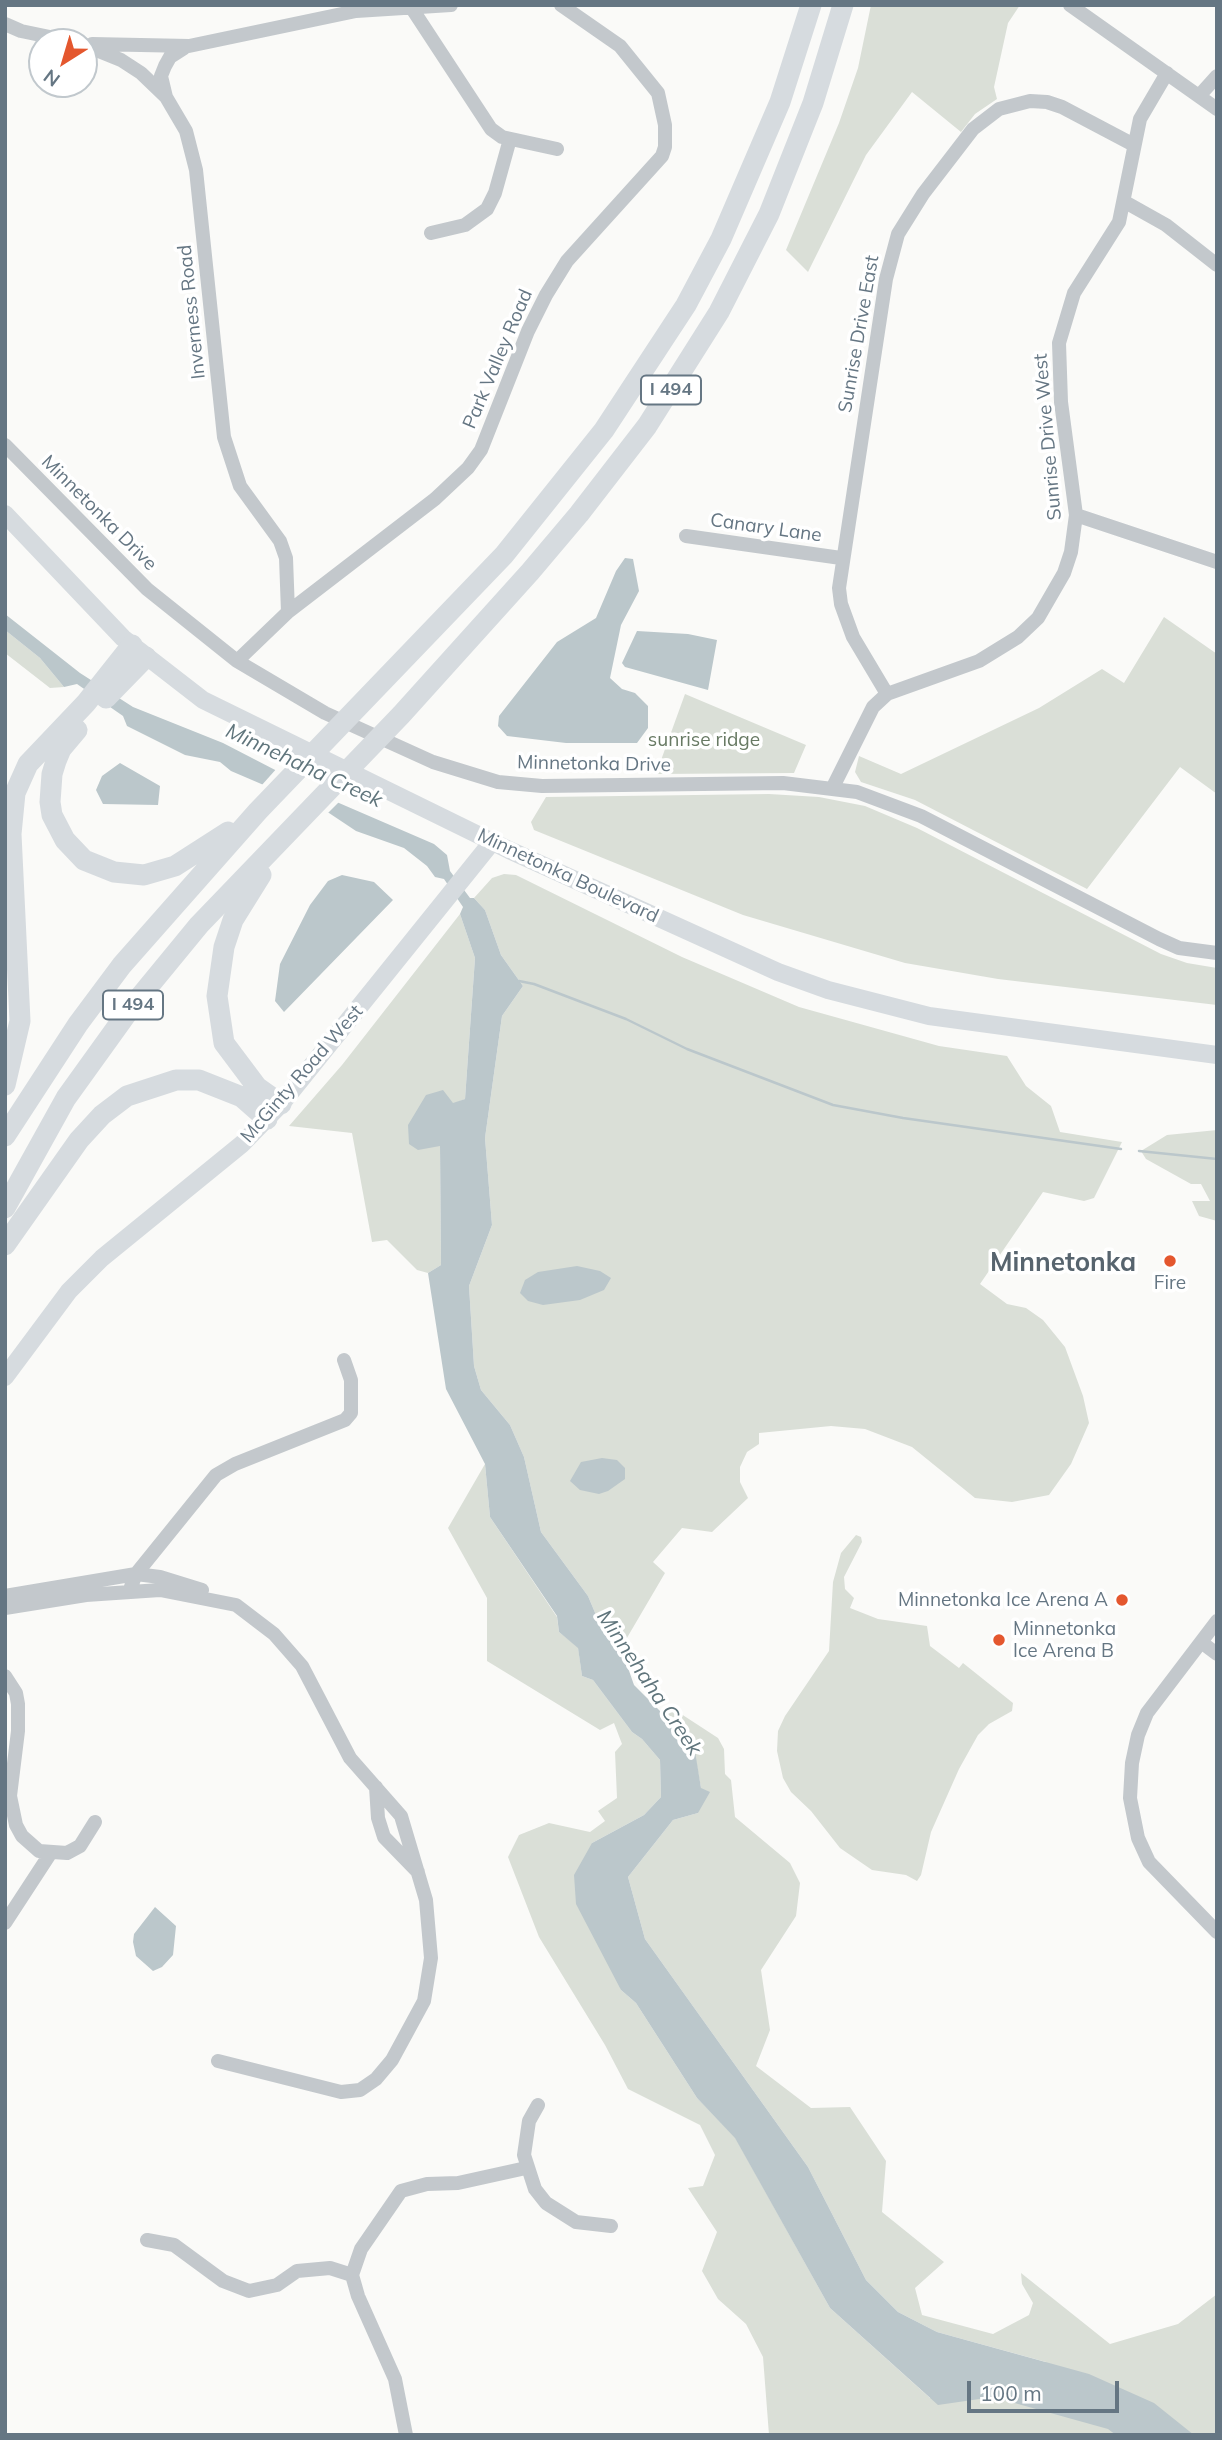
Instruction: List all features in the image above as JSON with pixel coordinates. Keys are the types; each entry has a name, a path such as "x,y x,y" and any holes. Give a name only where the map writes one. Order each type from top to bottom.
{"highway":[{"name":"I 494","path":"5,1136 78,1024 122,965 258,811 537,517 647,369 686,305 752,171 780,102 811,5"},
{"name":"I 494","path":"5,1208 66,1098 130,1009 199,925 401,715 579,514 640,436 719,312 769,214 813,103 843,5"},
{"path":"7,1080 17,1043 20,998 10,834 15,793 29,764 139,651"},
{"path":"139,651 61,749 52,774 50,802 52,815 65,840 84,860 98,868 144,875 175,866 194,856 258,811"},
{"path":"5,792 11,774 32,739 56,717 86,703"},
{"path":"274,1112 225,1043 217,996 223,947 233,920 246,895 294,827"},
{"path":"5,944 13,1024 7,1080"},
{"path":"5,1245 51,1175 79,1140 102,1115 127,1096 176,1080 199,1080 274,1112"}],"main road":[{"name":"Minnetonka Boulevard","path":"5,514 139,651 203,701 492,842 778,972 828,990 929,1016 1217,1055"},
{"name":"McGinty Road West","path":"5,1377 69,1291 102,1258 206,1174 274,1112 492,842"}],"street":[{"path":"98,44 189,46 257,34 323,16 388,7 451,5"},
{"name":"Park Valley Road","path":"237,661 288,612 435,499 468,468 481,450 527,331 550,288 567,261 662,156 665,133 663,108 658,93 620,46 561,5"},
{"path":"1070,5 1217,109"},
{"path":"411,7 491,129 510,139 557,149"},
{"path":"5,24 28,33"},
{"path":"166,97 161,76 165,66 170,57 189,46"},
{"name":"Inverness Road","path":"98,50 141,73 166,97 186,131 196,170 224,437 230,463 247,496 280,541 286,558 288,612"},
{"name":"Sunrise Drive West","path":"887,694 979,662 1018,637 1038,618 1064,573 1071,552 1076,515 1061,402 1059,343 1074,293 1119,222 1140,119 1167,73"},
{"path":"1199,96 1217,76"},
{"name":"Sunrise Drive East","path":"887,694 846,621 839,588 841,558 890,256 898,234 923,194 974,129 999,109 1030,101 1062,107 1134,145"},
{"path":"431,233 465,225 487,209 495,193 510,139"},
{"path":"1125,202 1166,225 1217,265"},
{"name":"Minnetonka Drive","path":"5,445 147,589 237,661 292,696 364,733 454,770 498,782 542,786 783,783 833,787 885,800 1159,939 1179,948 1217,953"},
{"path":"1076,515 1217,562"},
{"name":"Canary Lane","path":"686,536 841,558"},
{"path":"833,787 873,707 887,694"},
{"path":"129,1592 136,1574 209,1482 222,1470 345,1420 351,1413 351,1380 344,1360"},
{"path":"5,1596 136,1574 160,1577 200,1588 218,1600"},
{"path":"5,1608 160,1590 236,1605 257,1618 289,1650 312,1683 343,1747 401,1815 419,1873 431,1931 428,1986 407,2039 376,2079 360,2090 341,2092 218,2061"},
{"path":"1217,1621 1155,1702 1138,1735 1132,1763 1130,1798 1138,1838 1149,1862 1217,1932"},
{"path":"1201,1642 1217,1654"},
{"path":"5,1676 16,1693 19,1716 10,1776 12,1811 16,1825 29,1845 50,1854 66,1853 80,1846 94,1822"},
{"path":"376,1787 377,1818 384,1837 419,1873"},
{"path":"5,1923 50,1854"},
{"path":"538,2105 525,2137 526,2168 535,2189 560,2214 576,2222 611,2226"},
{"path":"405,2435 395,2379 358,2296 352,2275 361,2249 401,2191 427,2184 458,2183 526,2168"},
{"path":"146,2240 174,2245 223,2281 249,2291 277,2286 297,2272 330,2268 352,2275"}],"green space":[{"path":"871,5 1020,5 1008,23 994,87 997,99 975,114 961,132 912,92 866,155 808,272 786,250 839,123 858,68"},
{"path":"1164,617 1217,654 1217,794 1180,767 1087,889 915,800 861,782 855,772 859,756 901,774 1039,708 1102,669 1124,683"},
{"path":"5,630 40,658 64,687 50,688 5,653"},
{"name":"sunrise ridge","path":"685,694 806,745 794,773 656,774"},
{"path":"769,794 819,797 865,806 917,828 1161,954 1187,963 1217,968 1217,1005 998,979 905,963 743,915 534,830 531,822 546,797"},
{"path":"504,874 516,875 682,957 799,1007 939,1046 1007,1056 1026,1086 1051,1106 1060,1132 1122,1142 1094,1198 1084,1201 1043,1192 980,1284 1007,1304 1026,1308 1043,1320 1065,1347 1083,1396 1089,1423 1071,1464 1049,1495 1012,1502 975,1498 912,1447 865,1429 831,1426 759,1433 759,1444 747,1452 740,1467 740,1482 748,1498 712,1532 682,1528 653,1562 665,1573 621,1648 604,1634 588,1596 541,1532 524,1457 510,1425 481,1390 474,1366 469,1286 492,1225 485,1138 502,1016 523,986 501,955 485,910 474,898 492,878"},
{"path":"460,914 475,958 465,1099 453,1104 440,1146 441,1265 428,1273 417,1270 387,1240 372,1242 352,1133 289,1126 342,1065"},
{"path":"1217,1130 1217,1221 1199,1216 1192,1201 1210,1201 1201,1184 1191,1184 1146,1159 1141,1151 1167,1135"},
{"path":"485,1464 490,1517 557,1617 559,1632 578,1647 582,1676 593,1680 632,1732 642,1739 660,1760 661,1797 644,1815 592,1843 621,1990 636,2003 697,2098 735,2137 830,2308 930,2398 1046,2362 937,2332 898,2312 866,2280 808,2167 645,1939 628,1877 673,1820 698,1813 701,1788 693,1745 660,1711 672,1708 718,1738 724,1749 725,1774 731,1780 735,1817 790,1863 800,1883 796,1916 761,1970 770,2030 756,2066 811,2108 850,2107 886,2161 882,2212 944,2262 915,2288 922,2315 993,2334 1029,2315 1033,2303 1022,2284 1021,2273 1110,2344 1178,2324 1217,2294 1217,2435 769,2435 763,2357 746,2324 718,2299 702,2271 717,2232 688,2188 703,2186 715,2155 700,2125 628,2089 605,2045 539,1937 508,1857 519,1835 549,1823 590,1832 605,1821 598,1811 617,1798 615,1752 622,1744 614,1723 600,1730 487,1661 487,1598 448,1528"},
{"path":"856,1535 861,1537 862,1542 844,1577 845,1589 854,1598 850,1608 878,1619 927,1626 930,1646 959,1668 963,1663 1013,1703 1012,1711 989,1724 978,1735 959,1769 931,1832 921,1875 917,1881 906,1875 872,1870 840,1848 811,1811 791,1792 783,1778 777,1751 778,1731 785,1716 829,1651 833,1582 841,1553"}],"shaded area":[{"path":"625,558 633,559 639,591 621,625 610,678 622,689 635,693 648,706 648,728 637,743 566,743 507,736 498,726 499,716 557,642 596,618 616,571"},
{"path":"5,614 80,673 133,707 223,743 339,803 434,844 447,855 450,871 470,898 474,898 485,910 501,955 523,986 502,1016 485,1138 492,1225 469,1286 474,1366 481,1390 510,1425 524,1457 541,1532 588,1596 604,1634 621,1648 634,1685 694,1745 701,1788 710,1792 698,1813 673,1820 628,1877 645,1939 808,2167 866,2280 898,2312 937,2332 1089,2374 1154,2403 1194,2435 1116,2435 1108,2429 993,2397 938,2405 830,2308 735,2138 697,2098 636,2003 621,1990 576,1904 574,1875 592,1843 644,1815 661,1797 660,1760 642,1739 632,1732 593,1680 582,1676 578,1648 559,1632 557,1616 490,1517 485,1464 446,1389 428,1273 441,1265 440,1146 418,1150 409,1144 408,1125 426,1095 443,1090 453,1103 465,1099 475,958 460,914 463,907 444,879 435,877 427,866 404,848 356,831 329,813 231,771 220,762 185,755 127,726 123,716 77,684 64,687 40,658 5,630"},
{"path":"637,631 688,634 717,640 708,690 625,667 622,663"},
{"path":"120,763 160,786 158,805 103,804 96,790 102,776"},
{"path":"342,875 374,882 393,900 284,1012 275,1001 280,964 310,905 328,881"},
{"path":"577,1266 600,1271 611,1278 604,1290 580,1300 543,1305 528,1301 520,1293 525,1280 538,1272"},
{"path":"602,1458 617,1460 625,1468 625,1479 599,1494 580,1490 570,1481 581,1462"},
{"path":"155,1907 176,1926 173,1955 162,1967 153,1971 136,1956 133,1942 134,1934"}],"pier":[{"path":"278,767 341,800 326,815 261,786"}],"waterway":[{"path":"519,981 534,984 626,1019 687,1049 833,1105 903,1118 1121,1149"},
{"path":"1139,1151 1217,1159"}],"place":[{"name":"Fire","path":"1170,1261"},
{"name":"Minnetonka Ice Arena A","path":"1122,1600"},
{"name":"Minnetonka Ice Arena B","path":"999,1640"}],"district":[{"name":"Minnetonka","path":"1063,1263"}],"water label":[{"name":"Minnehaha Creek","path":"304,766"},
{"name":"Minnehaha Creek","path":"649,1683"}]}
